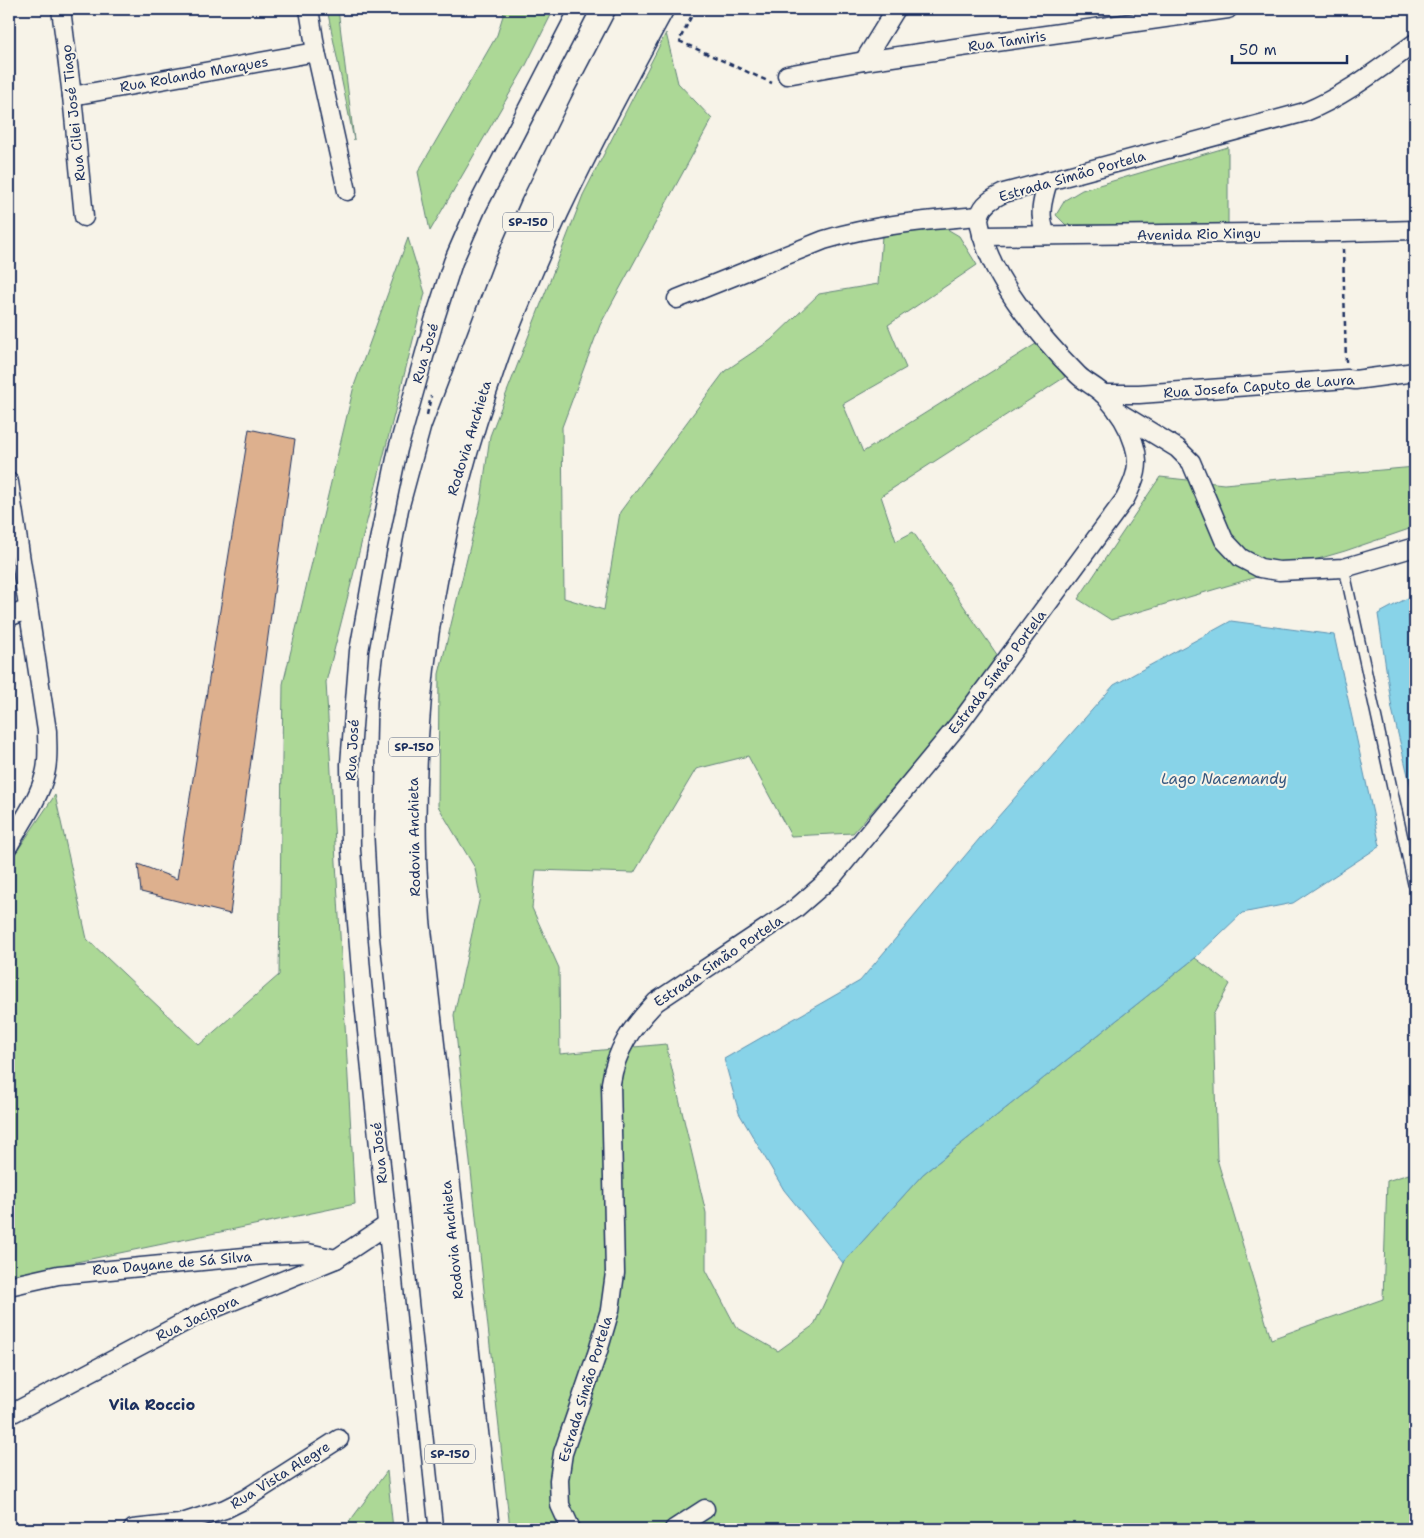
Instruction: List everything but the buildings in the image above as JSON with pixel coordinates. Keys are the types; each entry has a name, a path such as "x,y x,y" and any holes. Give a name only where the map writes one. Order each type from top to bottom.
{"highway":[{"path":"584,105 621,9"},
{"name":"Rodovia Anchieta","path":"458,1529 394,932 389,838 392,702 398,652 423,514 445,433 507,269 535,205 634,9"},
{"name":"Rodovia Anchieta","path":"485,1529 418,930 412,854 412,782 420,661 433,575 445,519 466,439 503,332 555,211 589,140 659,9"}],"street":[{"name":"Rua Cilei José Tiago","path":"61,9 84,217"},
{"path":"309,9 316,52 346,191"},
{"name":"Rua José","path":"419,1529 362,983 351,850 350,764 359,651 398,449 452,262 477,207 579,9"},
{"path":"864,62 896,9"},
{"name":"Rua Tamiris","path":"787,75 1228,9"},
{"name":"Estrada Simão Portela","path":"571,1529 560,1505 559,1480 563,1453 610,1310 615,1272 611,1084 613,1067 618,1052 644,1015 656,1002 795,909 833,876 959,724 1120,506 1135,480 1138,462 1134,443 1118,412 1103,394 1079,376 1046,340 1014,298 997,271 982,236 979,216 983,208 990,200 1004,193 1305,112 1343,93 1415,43"},
{"name":"Rua Rolando Marques","path":"72,96 316,52"},
{"path":"1046,235 1040,210 1048,181"},
{"path":"677,299 824,240 849,233 873,228 979,216"},
{"name":"Avenida Rio Xingu","path":"982,236 1415,230"},
{"name":"Rua Josefa Caputo de Laura","path":"1103,394 1140,394 1347,379 1355,380 1415,372"},
{"path":"1118,412 1178,448 1191,462 1224,540 1241,558 1260,568 1279,571 1344,568 1415,547"},
{"path":"9,482 47,731 48,754 45,774 39,791 9,844"},
{"path":"9,617 28,609"},
{"name":"Rua Jacipora","path":"9,1416 198,1315 336,1259 387,1226"},
{"name":"Rua Dayane de Sá Silva","path":"9,1286 58,1275 281,1253 308,1253 336,1259"},
{"name":"Rua Vista Alegre","path":"133,1529 179,1524 225,1509 339,1439"},
{"path":"674,1529 705,1510"}],"lane":[{"path":"1344,568 1413,884"}],"path":[{"path":"695,9 679,41 772,83 787,75"},
{"path":"1342,232 1347,379"}],"green space":[{"path":"327,9 338,9 354,140"},
{"path":"505,9 554,9 525,67 430,231 418,172 497,35"},
{"path":"666,33 678,83 712,119 600,325 562,427 564,598 604,610 620,512 725,371 771,340 819,294 878,284 882,236 942,226 959,236 977,265 888,325 906,368 843,404 863,452 1039,342 1065,377 881,496 896,541 913,532 1000,659 983,685 853,833 791,836 748,756 696,769 634,873 536,870 532,908 559,968 560,1054 666,1044 706,1213 706,1270 736,1327 778,1351 814,1325 843,1263 923,1174 1195,958 1230,984 1213,1015 1217,1159 1271,1339 1383,1299 1387,1181 1415,1172 1415,1529 510,1529 454,1015 480,897 475,868 438,806 439,674 481,501 490,436 583,195"},
{"path":"1228,147 1228,226 1066,225 1056,215 1065,200 1082,190"},
{"path":"408,238 425,293 326,682 355,1204 9,1276 9,863 55,795 87,939 199,1045 279,975 283,684 354,386"},
{"path":"1415,467 1415,527 1345,551 1111,620 1078,599 1160,477 1224,484"},
{"path":"387,1471 393,1529 344,1529"}],"water":[{"path":"1415,594 1415,804 1392,709 1378,614"},
{"name":"Lago Nacemandy","path":"1231,621 1334,635 1380,846 1293,903 1242,913 1195,958 923,1174 843,1263 784,1190 739,1113 724,1059 860,981 990,826 1114,685"}],"district":[{"name":"Vila Roccio","path":"152,1405"}]}
